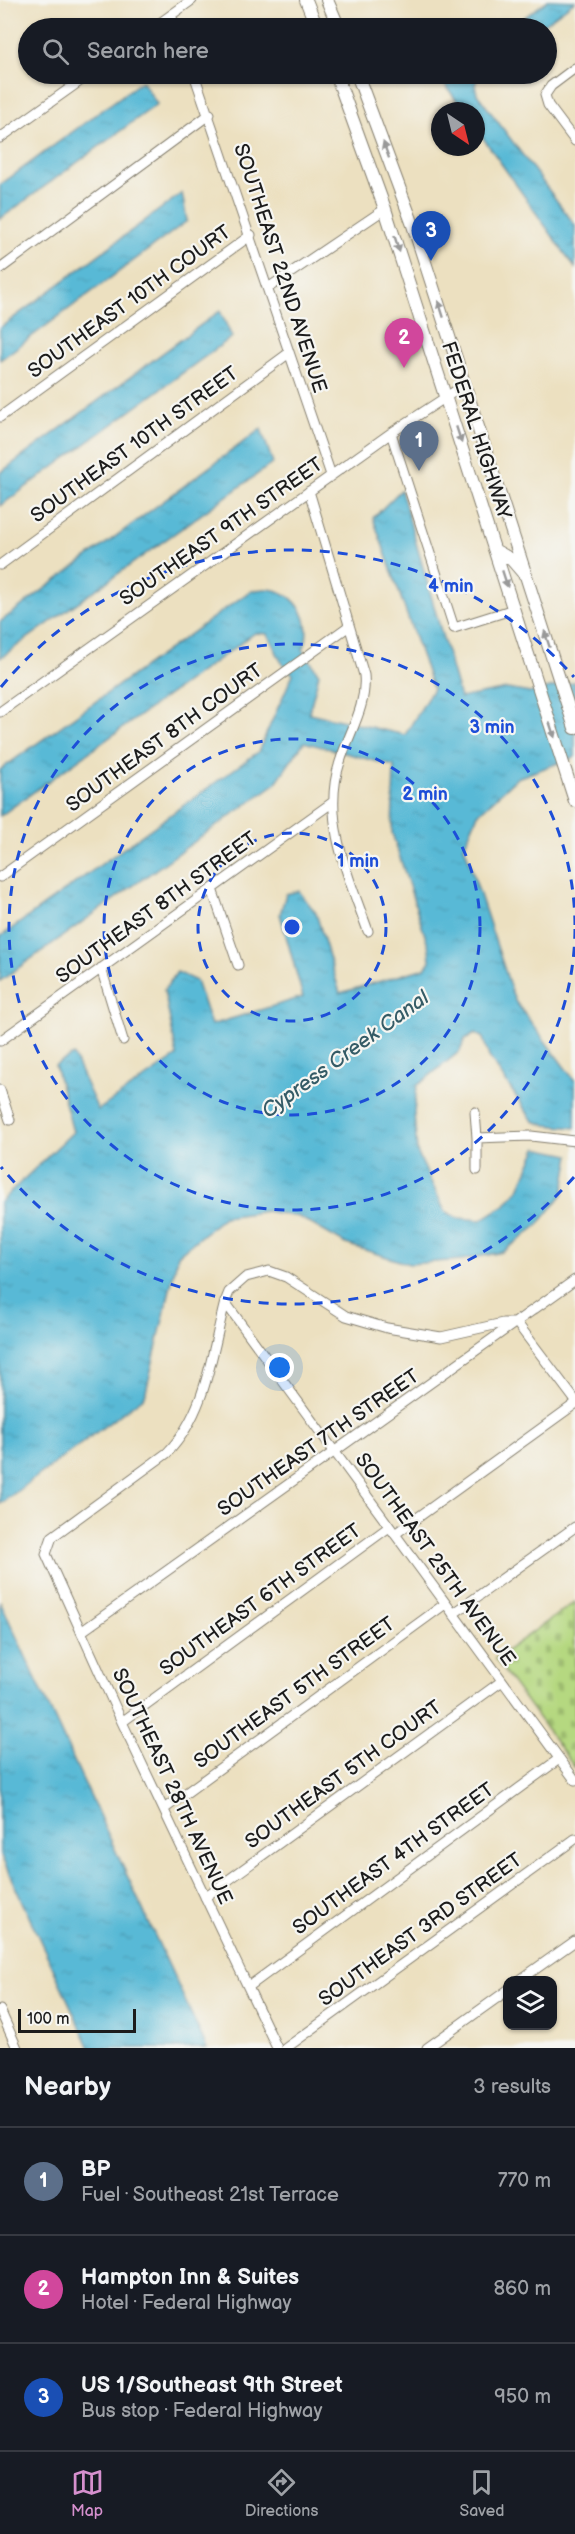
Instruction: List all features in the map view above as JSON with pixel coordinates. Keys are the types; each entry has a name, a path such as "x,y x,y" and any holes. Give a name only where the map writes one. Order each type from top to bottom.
{"main road":[{"path":"306,0 313,18"},
{"path":"327,0 335,18"},
{"name":"FEDERAL HIGHWAY","path":"340,84 386,209 575,801"},
{"name":"FEDERAL HIGHWAY","path":"361,84 400,187 466,384 575,728"},
{"path":"371,169 385,181 400,187"},
{"path":"386,209 400,212 413,225"},
{"path":"487,523 501,539 518,547"},
{"path":"496,551 512,560 528,580"}],"street":[{"path":"167,18 192,0"},
{"path":"557,81 575,68"},
{"path":"0,138 76,84"},
{"name":"SOUTHEAST 22ND AVENUE","path":"198,84 331,475"},
{"path":"553,84 545,95 549,105 575,141"},
{"path":"0,269 210,114"},
{"path":"268,288 386,209"},
{"name":"SOUTHEAST 10TH COURT","path":"0,417 251,235"},
{"name":"SOUTHEAST 10TH STREET","path":"0,565 290,352"},
{"name":"SOUTHEAST 9TH STREET","path":"0,712 391,432 466,384"},
{"path":"391,432 454,628 514,609"},
{"path":"309,491 366,688 358,718 340,762 333,802 339,844 368,931"},
{"name":"SOUTHEAST 8TH COURT","path":"0,877 349,626"},
{"name":"SOUTHEAST 8TH STREET","path":"0,1041 333,802"},
{"path":"212,888 238,965"},
{"path":"101,968 123,1040"},
{"path":"0,1090 10,1120"},
{"path":"476,1112 477,1170"},
{"path":"477,1138 531,1136 575,1141"},
{"path":"225,1302 229,1292 246,1277 269,1271 286,1277 346,1316 387,1328 441,1336 503,1323 517,1323 575,1402"},
{"name":"SOUTHEAST 7TH STREET","path":"81,1632 575,1280"},
{"name":"SOUTHEAST 25TH AVENUE","path":"225,1302 575,1780"},
{"name":"SOUTHEAST 28TH AVENUE","path":"225,1302 199,1406 192,1422 179,1441 166,1454 52,1537 46,1554 122,1722 277,2048"},
{"name":"SOUTHEAST 6TH STREET","path":"122,1722 575,1402"},
{"path":"453,1614 575,1527"},
{"name":"SOUTHEAST 5TH STREET","path":"164,1809 445,1604"},
{"name":"SOUTHEAST 5TH COURT","path":"205,1897 502,1681"},
{"name":"SOUTHEAST 4TH STREET","path":"248,1987 559,1759"},
{"name":"SOUTHEAST 3RD STREET","path":"286,2048 575,1839"},
{"path":"526,1976 575,1941"},
{"path":"427,2048 503,1993"},
{"path":"0,2010 17,2048"}],"green space":[{"path":"575,1602 575,1768 495,1659"}],"water":[{"path":"548,0 575,1 552,18 524,18"},
{"path":"138,84 144,84 157,104 0,219 0,185"},
{"path":"445,84 475,84 477,94 483,102 458,102"},
{"path":"485,105 575,225 575,268 485,141"},
{"path":"182,193 187,221 0,360 0,328"},
{"path":"220,311 232,337 0,506 0,473"},
{"path":"261,429 273,463 0,658 0,622"},
{"name":"Cypress Creek Canal","path":"401,490 460,698 507,689 530,693 575,682 575,757 517,778 478,814 464,846 515,1001 575,1081 575,1128 546,1125 533,1121 489,1057 483,1038 475,1033 465,1039 460,1051 417,1086 414,1113 417,1152 445,1211 457,1218 481,1220 505,1205 519,1189 537,1148 570,1155 563,1194 537,1226 503,1252 461,1260 409,1264 346,1244 299,1217 267,1211 224,1217 178,1255 145,1396 0,1504 0,1202 73,1132 55,1065 73,1055 98,1110 177,1056 164,990 177,972 196,981 211,1025 303,997 280,914 286,894 299,891 316,913 340,993 425,968 430,961 429,948 392,833 394,766 304,742 275,784 0,981 0,937 258,752 293,674 280,659 267,634 255,633 0,816 0,770 249,592 263,589 275,590 286,595 296,603 302,613 307,637 303,650 319,674 309,713 405,735 433,689 373,518"},
{"path":"0,1601 207,2048 90,2048 0,1854"}],"place":[{"name":"US 1/Southeast 9th Street","path":"431,261"},
{"name":"Hampton Inn & Suites","path":"404,368"},
{"name":"BP","path":"419,471"}]}
